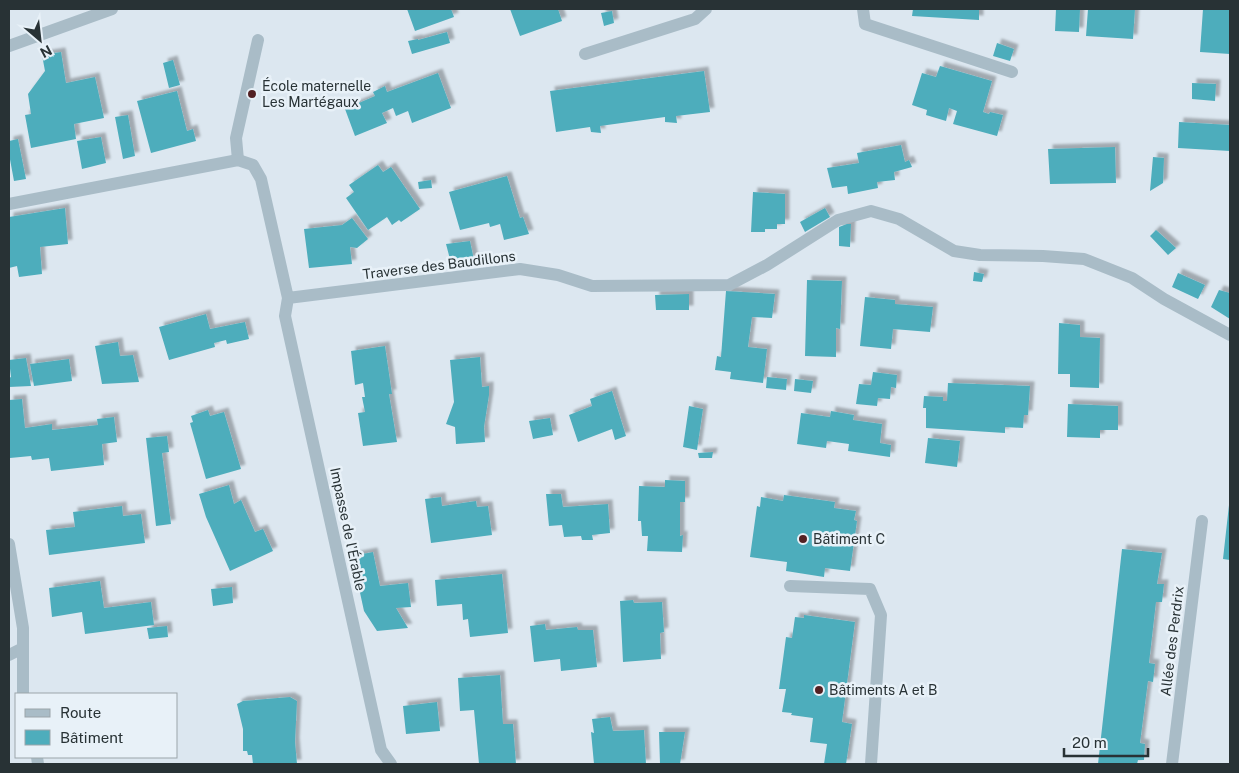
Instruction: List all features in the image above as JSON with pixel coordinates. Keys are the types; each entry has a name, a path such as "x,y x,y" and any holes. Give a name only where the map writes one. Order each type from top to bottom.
{"street":[{"path":"9,46 112,9"},
{"path":"585,54 695,18 706,9"},
{"path":"863,9 865,24 1012,72"},
{"path":"238,160 236,138 258,40"},
{"path":"9,204 238,160 253,165 261,179 288,298"},
{"name":"Traverse des Baudillons","path":"288,298 520,269 558,275 592,286 729,285 767,265 838,220 871,211 899,219 954,251 980,256 1043,256 1084,259 1132,278 1164,299 1230,335"},
{"name":"Impasse de l'Érable","path":"288,298 285,316 381,750 391,764"},
{"name":"Allée des Perdrix","path":"1172,764 1202,521"},
{"path":"9,544 23,628 23,693"},
{"path":"790,586 870,589 881,615 871,764"},
{"path":"9,655 23,648"}],"building":[{"path":"407,9 451,9 454,17 415,31"},
{"path":"510,9 558,9 562,21 520,36"},
{"path":"913,9 979,9 979,20 912,16"},
{"path":"1056,9 1080,9 1079,32 1055,31"},
{"path":"1088,9 1135,9 1133,39 1086,36"},
{"path":"1203,9 1230,9 1230,54 1200,52"},
{"path":"612,11 614,23 604,26 601,13"},
{"path":"447,32 450,43 412,54 408,41"},
{"path":"997,43 1014,49 1010,61 993,56"},
{"path":"61,52 66,83 95,77 104,118 74,124 76,139 31,148 25,115 31,114 28,94 45,71 42,55"},
{"path":"173,60 180,85 169,88 163,63"},
{"path":"940,66 992,81 983,112 1003,115 997,136 953,124 957,111 949,108 946,121 926,115 927,110 912,105 922,73 936,77"},
{"path":"704,71 710,112 676,116 677,123 665,122 665,117 600,126 601,133 591,132 590,127 556,132 550,91"},
{"path":"438,73 451,108 412,123 408,111 396,116 393,108 382,113 387,123 355,136 345,109 375,96 373,92 385,86 387,92"},
{"path":"1192,83 1216,84 1215,101 1192,99"},
{"path":"177,91 187,131 193,129 196,141 151,153 137,101"},
{"path":"128,115 135,156 123,159 115,117"},
{"path":"1179,122 1230,125 1230,151 1178,148"},
{"path":"101,137 106,163 82,169 77,141"},
{"path":"18,139 26,179 14,181 9,154 9,141"},
{"path":"901,145 905,162 909,160 912,167 894,172 895,180 877,182 878,188 848,194 847,186 832,188 827,168 859,163 857,153"},
{"path":"1115,147 1116,183 1050,184 1048,149"},
{"path":"1153,157 1164,158 1163,183 1150,191"},
{"path":"378,165 383,172 391,167 420,209 401,222 399,220 392,225 387,217 368,230 346,198 354,192 349,185"},
{"path":"507,176 520,218 523,217 529,234 504,240 500,224 490,227 489,223 460,230 449,192"},
{"path":"431,180 432,188 419,189 418,182"},
{"path":"753,192 785,194 785,224 777,224 777,229 765,229 765,232 751,232"},
{"path":"65,208 68,244 40,247 42,274 19,277 17,266 9,268 9,217"},
{"path":"825,208 830,217 805,232 800,222"},
{"path":"352,218 368,239 357,248 350,247 352,264 309,268 304,229 342,225"},
{"path":"851,224 850,247 839,246 839,227"},
{"path":"1156,230 1176,248 1168,255 1150,236"},
{"path":"470,241 474,260 451,263 446,244"},
{"path":"974,272 984,274 982,282 973,281"},
{"path":"1178,273 1205,285 1198,299 1172,287"},
{"path":"807,280 842,281 840,329 836,328 836,357 805,356"},
{"path":"1219,290 1230,293 1230,319 1211,307"},
{"path":"726,291 775,294 772,318 752,317 748,347 767,349 763,383 730,379 731,372 715,370 717,356 721,357"},
{"path":"689,294 689,310 656,310 655,295"},
{"path":"865,297 895,300 895,304 933,307 930,332 893,329 891,349 860,346"},
{"path":"206,314 210,329 245,322 249,339 227,344 226,340 214,343 215,347 169,360 159,327"},
{"path":"1059,323 1080,325 1080,337 1100,338 1099,388 1070,387 1070,374 1058,374"},
{"path":"118,342 120,356 133,355 139,382 102,384 95,346"},
{"path":"385,346 392,394 389,394 397,442 363,446 358,413 365,412 362,397 365,397 363,383 355,385 351,351"},
{"path":"480,357 482,387 489,386 484,427 485,442 456,444 455,427 446,424 454,402 450,360"},
{"path":"26,358 31,386 9,387 9,378 11,377 9,360"},
{"path":"69,359 72,381 34,386 30,364"},
{"path":"873,372 897,375 896,388 891,387 890,399 878,398 877,406 856,404 859,384 871,385"},
{"path":"767,377 787,379 786,390 766,388"},
{"path":"795,379 813,381 811,393 794,391"},
{"path":"948,383 1030,386 1028,415 1024,415 1023,428 1005,427 1005,433 926,428 926,408 923,408 924,396 943,397 943,401 947,401"},
{"path":"612,391 626,436 615,440 612,429 578,442 569,415 592,406 590,399"},
{"path":"22,399 25,428 52,424 52,430 98,425 97,419 114,417 117,442 102,444 104,465 51,471 49,458 32,460 31,456 10,458 9,400"},
{"path":"1068,404 1118,406 1118,430 1100,430 1100,438 1067,437"},
{"path":"689,406 703,409 697,450 683,447"},
{"path":"208,410 210,416 224,412 241,469 206,479 190,423 193,422 191,416"},
{"path":"831,411 854,415 853,420 882,424 880,443 891,445 890,457 848,451 849,444 827,441 826,448 797,444 801,413 830,417"},
{"path":"550,418 553,435 533,439 529,421"},
{"path":"167,436 169,452 162,453 171,524 156,526 146,438"},
{"path":"928,438 960,441 957,467 925,463"},
{"path":"713,452 712,458 699,458 698,453"},
{"path":"665,480 685,481 685,502 680,502 680,536 683,535 682,552 647,551 648,536 642,536 641,521 638,521 639,486 665,487"},
{"path":"229,485 234,504 241,500 255,532 263,529 273,551 230,571 206,517 199,494"},
{"path":"546,494 561,494 563,507 608,504 610,533 592,535 593,540 582,540 581,536 564,537 562,525 549,526"},
{"name":"Bâtiment C","path":"784,495 835,502 834,508 856,511 854,520 857,521 850,571 825,568 824,577 786,571 787,562 750,557 757,506 760,507 761,497 783,501"},
{"path":"441,497 442,506 476,501 477,507 488,506 492,535 431,543 425,499"},
{"path":"1230,505 1230,560 1223,559"},
{"path":"122,506 123,516 141,514 145,543 49,555 46,530 75,527 73,512"},
{"path":"1122,549 1162,553 1157,584 1164,584 1162,602 1156,602 1149,663 1155,664 1153,682 1148,681 1140,743 1145,744 1144,760 1138,760 1137,764 1098,764"},
{"path":"373,552 380,586 408,583 411,607 396,608 408,628 377,631 364,611 352,556"},
{"path":"502,574 508,633 470,637 468,619 463,620 462,604 437,606 435,580"},
{"path":"100,581 104,608 151,602 154,625 85,634 82,612 52,617 49,588"},
{"path":"232,587 233,603 213,606 211,589"},
{"path":"633,600 634,603 662,602 664,632 660,633 661,659 623,662 620,601"},
{"name":"Bâtiments A et B","path":"804,615 855,622 842,722 852,724 846,764 824,764 827,744 810,742 813,718 782,712 786,689 779,689 786,637 792,638 795,617 804,618"},
{"path":"545,624 546,630 577,627 578,630 593,630 597,667 561,671 560,659 534,662 530,626"},
{"path":"167,626 168,637 149,639 147,628"},
{"path":"500,675 503,724 513,724 516,764 479,764 474,710 460,711 458,678"},
{"path":"290,697 297,701 295,742 297,764 253,764 252,755 248,755 247,751 243,751 243,729 237,704 243,701"},
{"path":"437,702 440,731 406,734 403,706"},
{"path":"610,717 613,731 644,730 646,764 594,764 591,732 594,733 592,719"},
{"path":"659,732 685,732 680,764 660,764"}],"place":[{"name":"École maternelle Les Martégaux","path":"252,94"},
{"name":"Bâtiment C","path":"803,539"},
{"name":"Bâtiments A et B","path":"819,690"}]}
